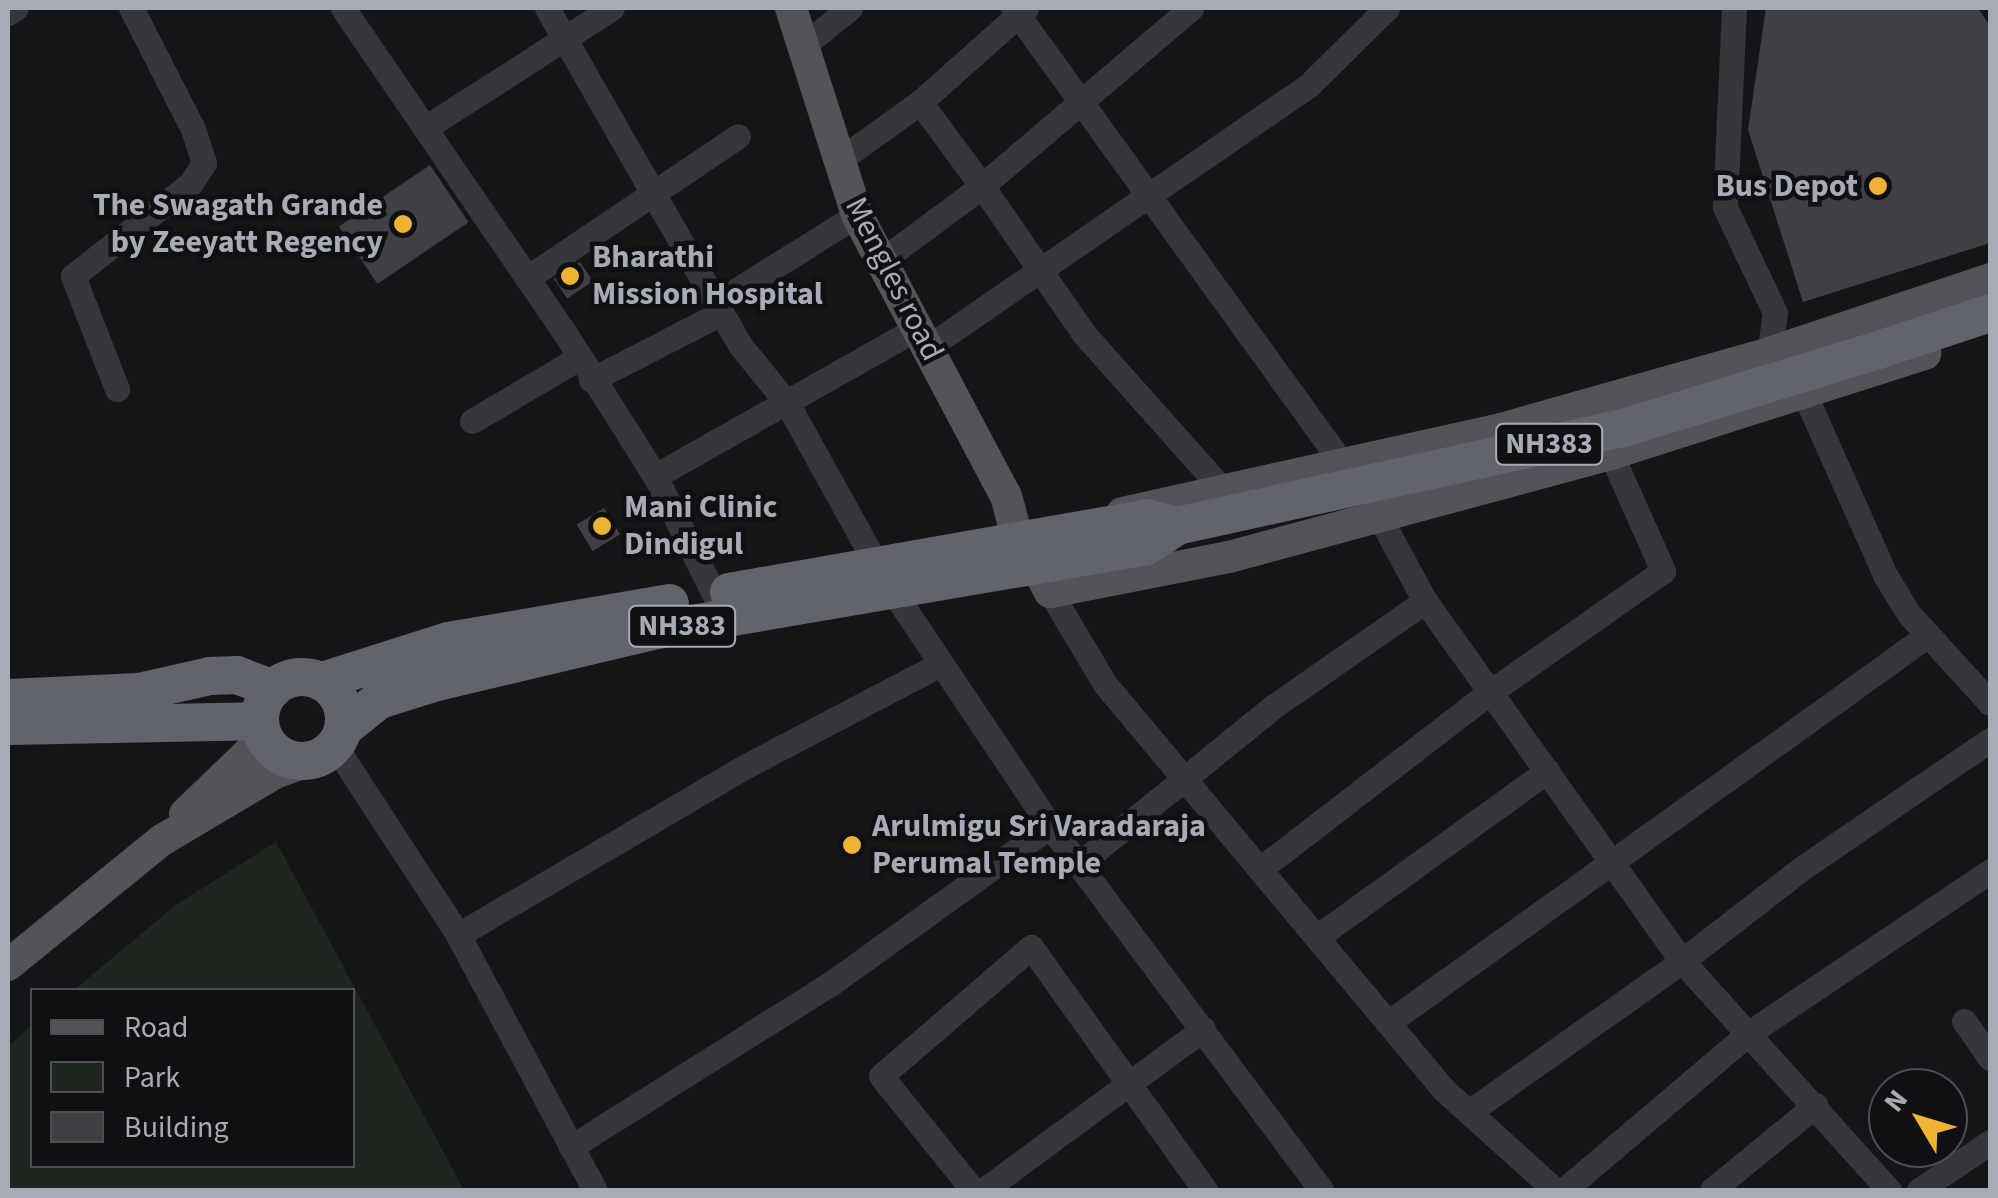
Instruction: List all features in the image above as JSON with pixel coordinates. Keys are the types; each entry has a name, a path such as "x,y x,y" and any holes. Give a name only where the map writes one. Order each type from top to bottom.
{"highway":[{"name":"NH383","path":"1219,503 1620,429 1990,313"},
{"path":"1028,556 1145,548 1219,503"},
{"name":"NH383","path":"8,698 139,692 237,675 266,716 285,756 330,745 378,700 437,682 886,580 1028,556"},
{"name":"NH383","path":"266,716 287,679 322,681 448,641 714,594 886,580"},
{"path":"322,681 344,709 330,745"},
{"name":"NH383","path":"8,726 266,716"}],"main road":[{"name":"Mengles road","path":"791,8 857,215 1006,496 1028,556"},
{"path":"1028,556 1067,525 1219,503 1342,463 1501,428 1769,353 1990,279"},
{"path":"1913,305 1928,352"},
{"path":"1028,556 1229,557 1611,454 1805,395 1990,331"},
{"path":"162,840 266,716"},
{"path":"8,965 162,840 275,772 330,745"}],"street":[{"path":"8,13 16,8"},
{"path":"118,389 73,276 191,183 204,164 192,127 131,8"},
{"path":"342,8 527,278 655,476 714,594"},
{"path":"547,8 718,308 788,403 886,580 938,664 1050,826 1321,1190"},
{"path":"425,128 564,34 612,8"},
{"path":"804,45 850,8"},
{"path":"881,261 982,186 1191,8"},
{"path":"655,476 788,403 923,337 1038,272 1308,86 1387,8"},
{"path":"1734,8 1725,207 1774,313 1769,353"},
{"path":"838,161 920,102 1019,10 1342,463"},
{"path":"920,102 982,186 1038,272 1219,503"},
{"path":"527,278 650,190 738,136"},
{"path":"472,422 718,308 857,215"},
{"path":"1805,395 1884,574 1928,635 1990,702"},
{"path":"1260,869 1490,692 1663,571 1611,454"},
{"path":"1380,518 1425,601 1682,960 1890,1190"},
{"path":"1028,556 1106,684 1186,781 1469,1112 1554,1190"},
{"path":"1078,864 1186,781 1274,706 1425,601"},
{"path":"1389,1022 1928,635"},
{"path":"458,935 746,766 938,664"},
{"path":"1469,1112 1682,960 1804,866 1990,740"},
{"path":"330,745 458,935 594,1190"},
{"path":"1317,937 1547,771"},
{"path":"571,1147 833,982 1050,826"},
{"path":"1564,1190 1749,1033 1990,871"},
{"path":"974,1190 881,1076 1024,948 1039,950 1205,1190"},
{"path":"1964,1021 1990,1058"},
{"path":"984,1190 1204,1029"},
{"path":"1712,1190 1816,1106"},
{"path":"1919,1190 1990,1142"}],"green space":[{"path":"276,842 355,988 76,988 176,905"},
{"path":"355,988 464,1190 8,1190 8,1046 30,1027 30,1168 355,1168"}],"building":[{"name":"Bus Depot","path":"1766,8 1978,8 1990,26 1990,243 1803,302 1748,130"},
{"name":"The Swagath Grande by Zeeyatt Regency","path":"430,165 469,222 377,284 339,227"},
{"path":"580,262 593,281 567,298 554,279"},
{"path":"604,508 620,535 593,551 577,524"}],"place":[{"name":"Bus Depot","path":"1878,186"},
{"name":"The Swagath Grande by Zeeyatt Regency","path":"403,224"},
{"name":"Bharathi Mission Hospital","path":"570,276"},
{"name":"Mani Clinic Dindigul","path":"602,526"},
{"name":"Arulmigu Sri Varadaraja Perumal Temple","path":"852,845"}]}
